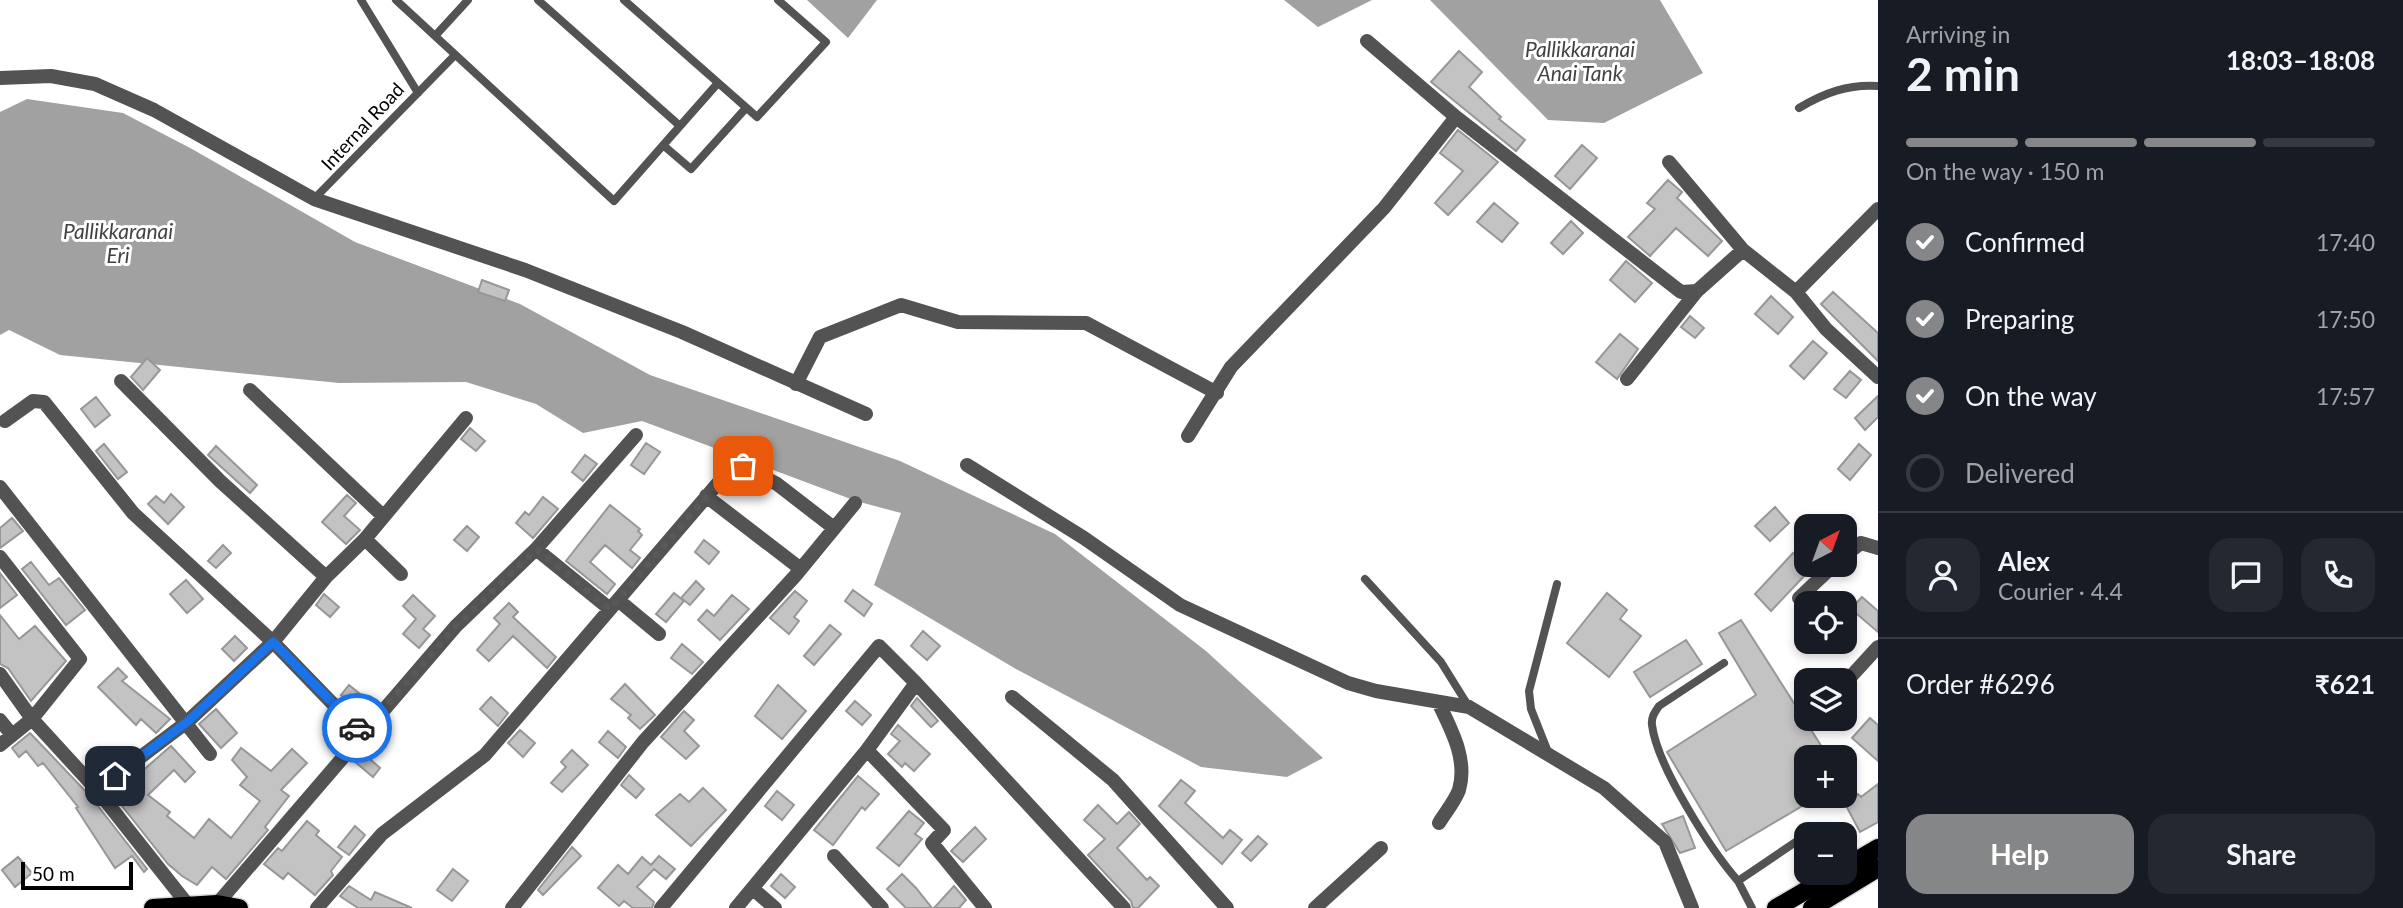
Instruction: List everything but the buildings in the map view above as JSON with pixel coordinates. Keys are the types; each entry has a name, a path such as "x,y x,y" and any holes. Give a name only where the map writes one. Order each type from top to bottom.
{"main road":[{"path":"1857,860 1878,848"},
{"path":"1812,908 1878,868"},
{"path":"1776,908 1815,885"},
{"path":"153,908 217,904 239,908"}],"street":[{"path":"1367,41 1456,117 1681,292 1698,291"},
{"path":"0,78 51,76 95,84 154,110 314,199 525,270 682,332 866,414"},
{"path":"1188,436 1231,367 1384,208 1456,117"},
{"path":"1669,162 1743,250 1796,292 1826,329 1878,377"},
{"path":"1796,292 1878,209"},
{"path":"1628,379 1698,291 1743,250"},
{"path":"796,384 820,337 901,305 958,322 1086,323 1217,393"},
{"path":"121,381 220,481 326,578"},
{"path":"250,390 383,516"},
{"path":"5,421 33,401 44,402 133,513 273,642 362,734"},
{"path":"97,790 187,722 273,642 326,578 365,539 466,418"},
{"path":"217,904 456,626 537,549 636,435"},
{"path":"967,465 1084,538 1180,604 1348,683 1469,707 1549,755 1621,800 1665,842 1692,908"},
{"path":"317,908 382,834 485,755 731,468 743,466 777,484 834,528"},
{"path":"0,487 210,754"},
{"path":"706,496 801,569"},
{"path":"512,908 643,742 801,569 855,503"},
{"path":"365,539 401,574"},
{"path":"1857,546 1861,543 1878,548"},
{"path":"537,549 659,634"},
{"path":"0,557 80,659 32,719 0,745"},
{"path":"1806,591 1820,578"},
{"path":"661,908 879,646 1124,908"},
{"path":"1857,670 1878,647"},
{"path":"0,674 32,719 97,790 188,905"},
{"path":"736,908 867,750 916,683"},
{"path":"1012,698 1113,780 1227,908"},
{"path":"1438,702 1460,755 1459,790 1439,824"},
{"path":"0,720 12,735"},
{"path":"867,750 944,830 932,843 985,908"},
{"path":"1315,908 1381,848"},
{"path":"834,856 882,908"},
{"path":"753,889 775,908"}],"lane":[{"name":"Internal Road","path":"314,199 418,93 361,0"},
{"path":"396,0 614,201 718,83"},
{"path":"435,36 468,0"},
{"path":"538,0 680,126"},
{"path":"624,0 757,117 825,42 778,0"},
{"path":"418,93 454,56"},
{"path":"1799,108 1820,96 1844,88 1878,86"},
{"path":"663,145 691,169 746,108"},
{"path":"1365,579 1441,662 1469,707"},
{"path":"1549,755 1531,709 1529,691 1557,584"},
{"path":"1724,663 1659,706 1652,717 1652,725 1659,754 1712,846 1738,881 1752,908"},
{"path":"1738,881 1794,843"}],"water":[{"path":"807,0 877,0 848,38"},
{"path":"1284,0 1372,0 1318,27"},
{"name":"Pallikkaranai Anai Tank","path":"1430,0 1660,0 1703,73 1604,123 1548,120"},
{"name":"Pallikkaranai Eri","path":"27,99 123,113 355,242 520,304 650,375 900,461 1055,534 1206,651 1323,758 1287,777 1201,767 1016,669 874,585 901,513 856,501 642,421 583,433 536,404 466,382 339,383 60,355 9,330 0,335 0,112"}],"way so far":[{"path":"357,728 362,734 456,626 537,549 610,609 731,468 743,466"}],"route":[{"path":"115,776 187,722 273,642 357,728"}]}
